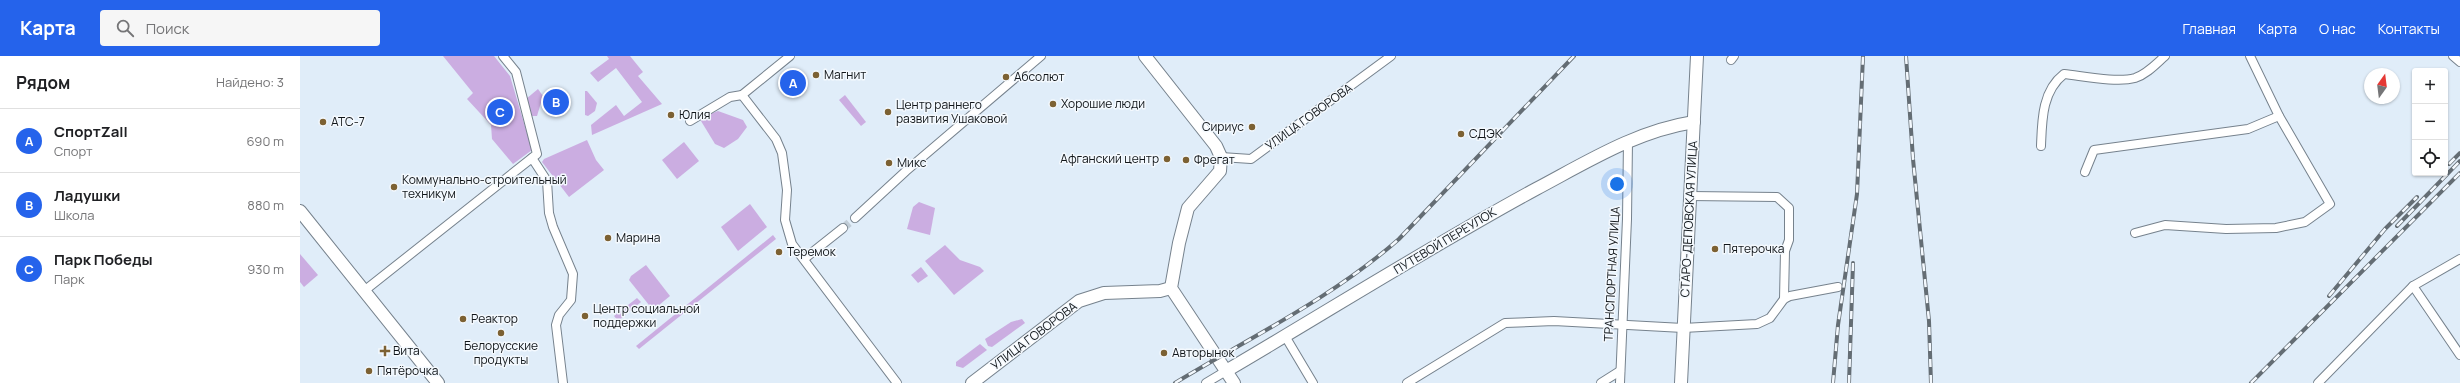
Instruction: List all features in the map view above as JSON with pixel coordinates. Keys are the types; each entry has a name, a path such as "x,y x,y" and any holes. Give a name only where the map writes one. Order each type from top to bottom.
{"street":[{"path":"364,291 537,154 516,72 503,56"},
{"path":"690,121 730,97 742,95 790,56"},
{"path":"855,218 906,170 1041,56"},
{"path":"1145,56 1216,146 1221,157 1220,171 1188,208 1178,243 1171,288 1234,383"},
{"name":"УЛИЦА ГОВОРОВА","path":"1221,157 1251,159 1391,56"},
{"name":"СТАРО-ДЕПОВСКАЯ УЛИЦА","path":"1681,383 1697,56"},
{"path":"2041,146 2042,111 2054,81 2064,74 2118,79 2135,78 2147,72 2165,56"},
{"path":"2135,233 2165,225 2226,229 2276,228 2305,222 2330,204 2279,116 2250,56"},
{"path":"2453,56 2460,62"},
{"path":"742,95 776,139 782,153 787,190 785,220 792,244 897,383"},
{"path":"2085,172 2094,150 2248,129 2279,116"},
{"name":"ПУТЕВОЙ ПЕРЕУЛОК","path":"1206,383 1493,212 1628,141 1656,130 1694,122"},
{"name":"ТРАНСПОРТНАЯ УЛИЦА","path":"1620,383 1627,219 1628,141"},
{"path":"532,158 547,181 549,213 553,227 573,274 571,300 559,315 556,325 563,383"},
{"path":"1690,196 1777,197 1789,208 1789,240 1785,251 1784,299"},
{"path":"300,211 438,383"},
{"path":"804,259 843,228"},
{"path":"2318,383 2413,286 2460,259"},
{"path":"2413,286 2460,355"},
{"path":"1407,383 1505,323 1554,320 1683,328 1757,324 1770,318 1784,299 1790,296 1838,287"},
{"name":"УЛИЦА ГОВОРОВА","path":"972,383 1079,301 1104,293 1160,291 1171,288"},
{"path":"1285,336 1313,383"},
{"path":"1601,383 1620,371"}],"shaded area":[{"path":"443,56 494,56 510,76 532,150 513,164 492,139 491,125 467,99 473,93"},
{"path":"607,56 630,56 643,72 638,76 662,104 592,135 591,125 616,105 624,116 642,102 616,68 598,82 590,73 609,59"},
{"path":"538,89 543,96 537,116 531,116 526,99"},
{"path":"585,91 587,91 597,103 595,111 588,116 585,115"},
{"path":"845,95 866,122 861,126 839,100"},
{"path":"718,111 743,120 747,127 738,139 724,148 715,144 701,121 702,117"},
{"path":"587,140 596,160 604,170 569,197 542,162 544,159"},
{"path":"684,142 699,161 677,179 662,160"},
{"path":"919,202 935,208 930,235 907,229 913,207"},
{"path":"750,204 767,227 738,251 721,227"},
{"path":"773,235 776,239 639,349 636,346"},
{"path":"945,245 960,260 980,267 984,271 954,295 925,261"},
{"path":"300,254 318,275 304,287 300,282"},
{"path":"646,265 670,296 653,310 629,280 631,276"},
{"path":"921,267 928,276 918,283 911,275"},
{"path":"637,298 641,302 618,321 614,316"},
{"path":"1022,319 1025,323 992,347 988,346 985,339 1011,322"},
{"path":"980,344 987,350 963,368 956,366 956,362"}],"tunnel":[{"path":"843,228 855,218"}],"railway":[{"path":"1175,383 1319,298 1346,280 1399,239 1574,56"},
{"path":"1833,383 1838,325 1857,194 1863,56"},
{"path":"1906,56 1913,159 1929,321 1931,383"},
{"path":"2449,164 2460,153"},
{"path":"2397,226 2460,161"},
{"path":"2251,383 2460,173"},
{"path":"2329,296 2385,229 2417,197"},
{"path":"1849,383 1853,263"}],"place":[{"name":"Магнит","path":"816,75"},
{"name":"Абсолют","path":"1006,77"},
{"name":"СпортZall","path":"793,83"},
{"name":"Ладушки","path":"556,102"},
{"name":"Хорошие люди","path":"1053,104"},
{"name":"Парк Победы","path":"500,112"},
{"name":"Центр раннего развития Ушаковой","path":"888,112"},
{"name":"Юлия","path":"671,115"},
{"name":"АТС-7","path":"323,122"},
{"name":"Сириус","path":"1252,127"},
{"name":"СДЭК","path":"1461,134"},
{"name":"Афганский центр","path":"1167,159"},
{"name":"Фрегат","path":"1186,160"},
{"name":"Микс","path":"889,163"},
{"name":"Коммунально-строительный техникум","path":"394,187"},
{"name":"Марина","path":"608,238"},
{"name":"Пятерочка","path":"1715,249"},
{"name":"Теремок","path":"779,252"},
{"name":"Центр социальной поддержки","path":"585,316"},
{"name":"Реактор","path":"463,319"},
{"name":"Белорусские продукты","path":"501,333"},
{"name":"Вита","path":"385,351"},
{"name":"Авторынок","path":"1164,353"},
{"name":"Пятёрочка","path":"369,371"}]}
